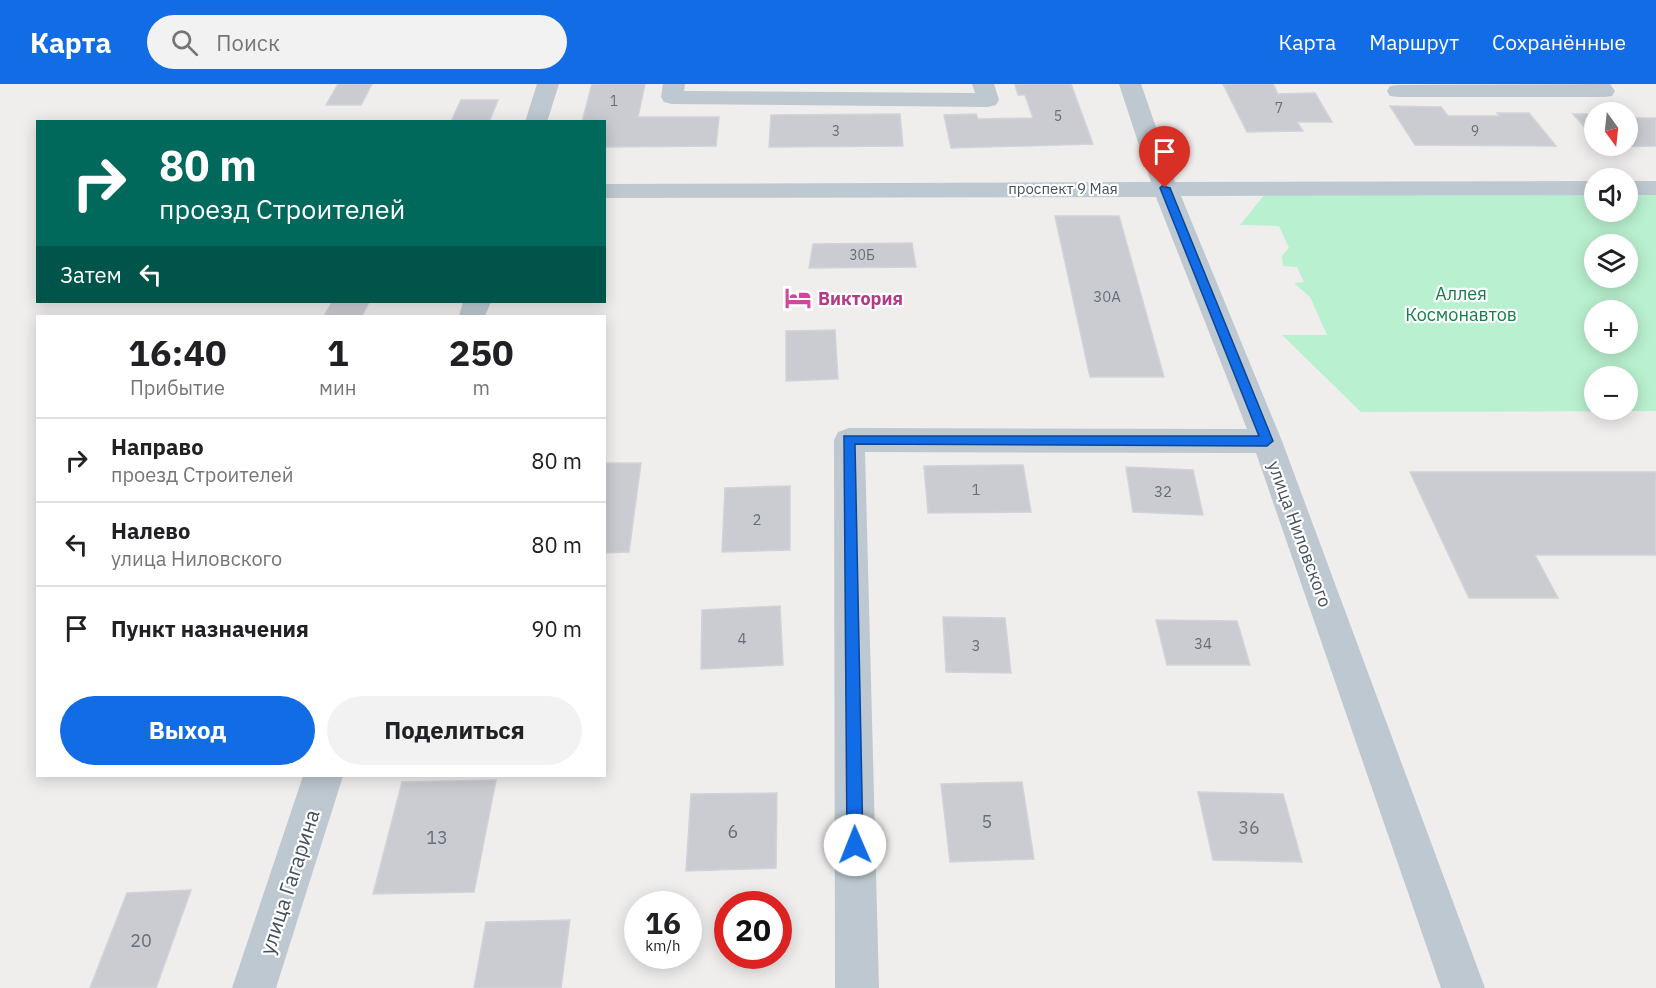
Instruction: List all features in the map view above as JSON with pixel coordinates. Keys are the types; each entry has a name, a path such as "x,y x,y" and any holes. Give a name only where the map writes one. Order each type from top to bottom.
{"street":[{"path":"537,120 548,84"},
{"path":"674,84 672,97 987,100 983,84"},
{"name":"улица Ниловского","path":"1130,84 1165,188 1267,441 1463,988"},
{"path":"1398,91 1604,91 1598,84"},
{"name":"проспект 9 Мая","path":"606,191 1584,188"},
{"path":"1638,188 1656,188"},
{"path":"857,988 849,440 1267,441"},
{"name":"улица Гагарина","path":"254,988 323,777"}],"green space":[{"name":"Аллея Космонавтов","path":"1265,194 1584,194 1584,222 1638,222 1638,194 1656,194 1656,411 1638,411 1638,366 1584,366 1584,411 1361,412 1282,335 1327,335 1310,297 1294,283 1304,282 1297,267 1283,266 1282,256 1289,248 1279,226 1240,225"}],"building":[{"path":"338,84 372,84 361,105 326,105"},
{"path":"592,84 645,84 638,117 719,117 716,146 606,147 606,120 583,120"},
{"path":"1015,84 1071,84 1093,144 951,148 944,115 976,114 978,119 1033,118 1025,95 1018,95"},
{"path":"1223,84 1273,84 1278,94 1315,93 1332,122 1297,122 1303,131 1247,132"},
{"path":"461,100 498,100 490,120 452,120"},
{"path":"1390,106 1441,107 1448,116 1500,116 1497,113 1529,113 1556,146 1415,145"},
{"path":"900,114 903,146 769,147 771,115"},
{"path":"1573,114 1584,114 1584,127"},
{"path":"1638,118 1656,118 1656,146 1638,146"},
{"path":"1055,216 1119,216 1164,377 1090,377"},
{"path":"912,243 916,267 809,268 813,244"},
{"path":"331,303 368,303 362,315 325,315"},
{"path":"835,330 838,379 786,381 786,331"},
{"path":"606,463 641,463 629,552 606,553"},
{"path":"1023,465 1031,512 928,513 924,466"},
{"path":"1126,467 1193,470 1203,515 1133,512"},
{"path":"1410,472 1656,472 1656,555 1535,555 1558,598 1469,598"},
{"path":"790,486 790,550 722,552 725,488"},
{"path":"780,606 783,665 701,669 702,610"},
{"path":"943,617 1005,618 1011,673 946,672"},
{"path":"1156,620 1237,621 1250,665 1167,665"},
{"path":"496,780 474,892 373,894 402,782"},
{"path":"1022,782 1034,859 950,862 941,784"},
{"path":"1198,792 1283,794 1302,862 1213,860"},
{"path":"777,793 776,868 686,871 691,794"},
{"path":"191,890 156,988 90,988 127,893"},
{"path":"570,920 561,988 474,988 486,922"}],"place":[{"name":"Виктория","path":"798,298"}],"route":[{"path":"855,845 849,440 1267,441 1165,188"}]}
